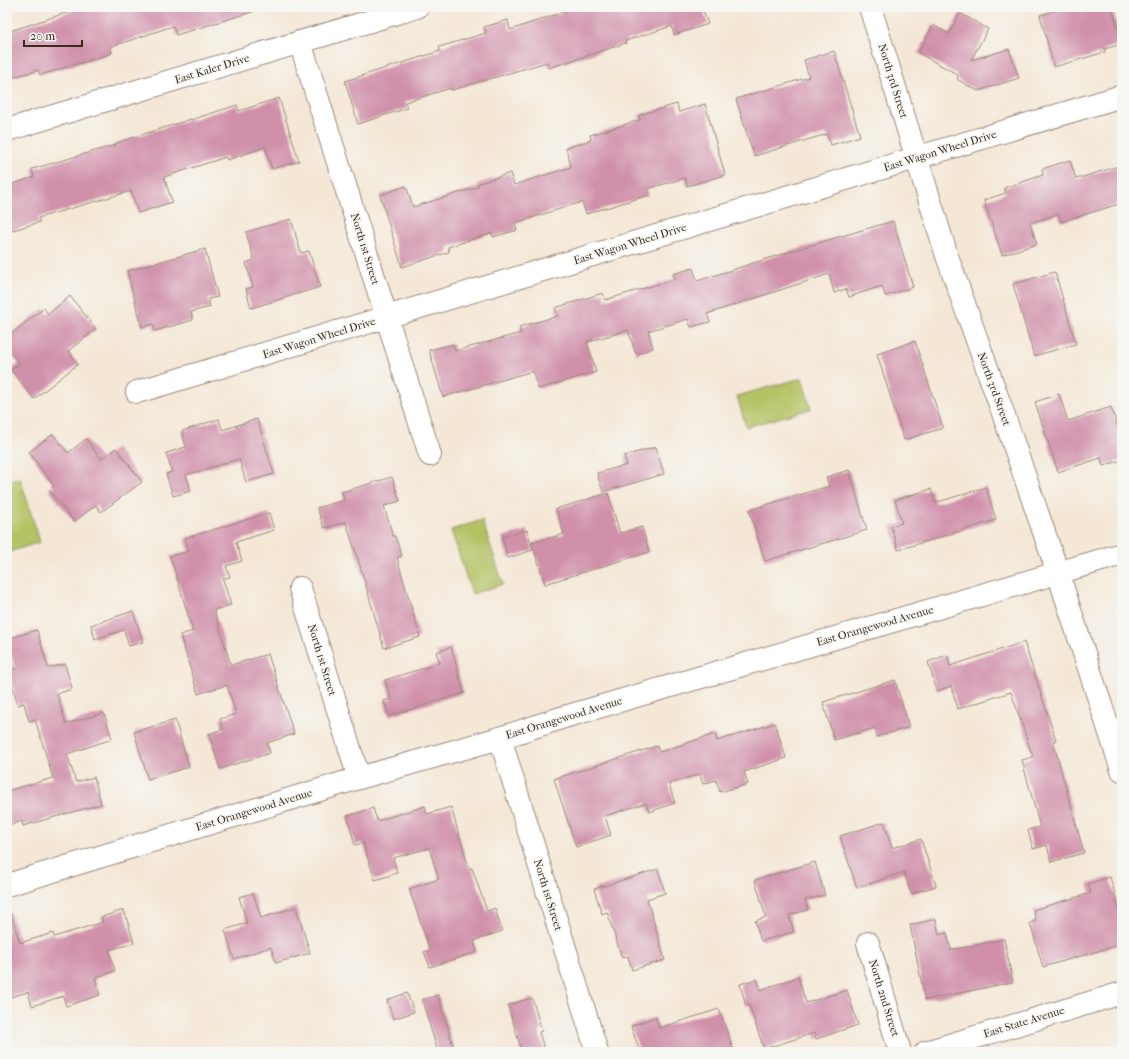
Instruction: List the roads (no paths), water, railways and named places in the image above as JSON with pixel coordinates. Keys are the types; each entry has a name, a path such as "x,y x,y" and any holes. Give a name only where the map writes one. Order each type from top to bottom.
{"street":[{"name":"East Kaler Drive","path":"7,130 417,7"},
{"name":"North 3rd Street","path":"870,7 947,256 1001,406 1058,573 1122,770"},
{"name":"North 1st Street","path":"300,42 430,456"},
{"name":"East Wagon Wheel Drive","path":"137,392 1122,96"},
{"name":"East Orangewood Avenue","path":"7,885 359,778 500,738 576,713 1122,554"},
{"name":"North 1st Street","path":"300,588 359,778"},
{"name":"North 1st Street","path":"500,738 597,1052"},
{"name":"North 2nd Street","path":"868,943 900,1052"},
{"name":"East State Avenue","path":"926,1052 1122,993"}]}
